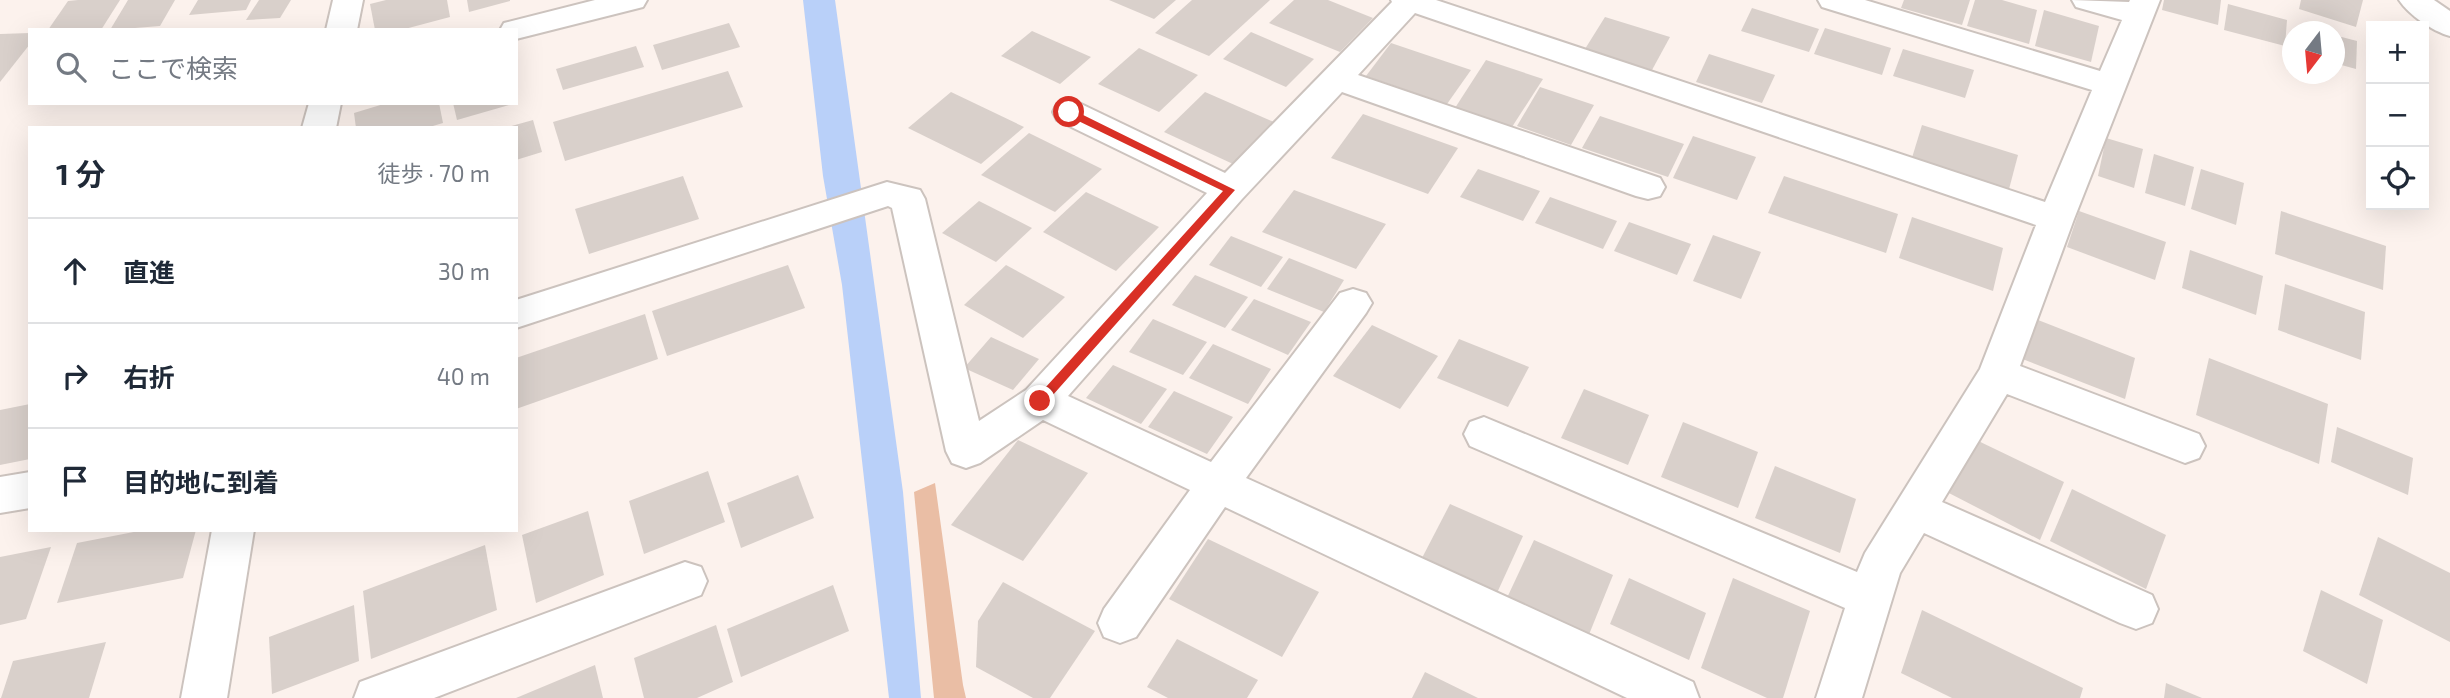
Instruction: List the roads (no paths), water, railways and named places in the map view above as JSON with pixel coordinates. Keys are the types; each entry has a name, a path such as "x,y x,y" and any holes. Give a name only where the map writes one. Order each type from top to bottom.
{"street":[{"path":"341,28 348,0"},
{"path":"518,29 632,0"},
{"path":"518,313 887,194 908,199 966,451 1040,401 1230,190 1409,0 2056,219"},
{"path":"1833,0 2111,85"},
{"path":"1839,698 1880,567 1998,374 2056,219 2142,8 2087,0"},
{"path":"2414,0 2450,26"},
{"path":"1337,79 1648,187"},
{"path":"319,126 325,105"},
{"path":"1069,112 1230,190"},
{"path":"1121,623 1218,484 1353,303"},
{"path":"1998,374 2185,446"},
{"path":"1040,401 1676,698"},
{"path":"1484,434 1870,598"},
{"path":"0,495 28,489"},
{"path":"1916,509 2136,609"},
{"path":"204,698 233,532"},
{"path":"377,698 685,581"}],"water":[{"path":"803,0 835,0 903,492 921,698 889,698 842,285 823,176"}]}
